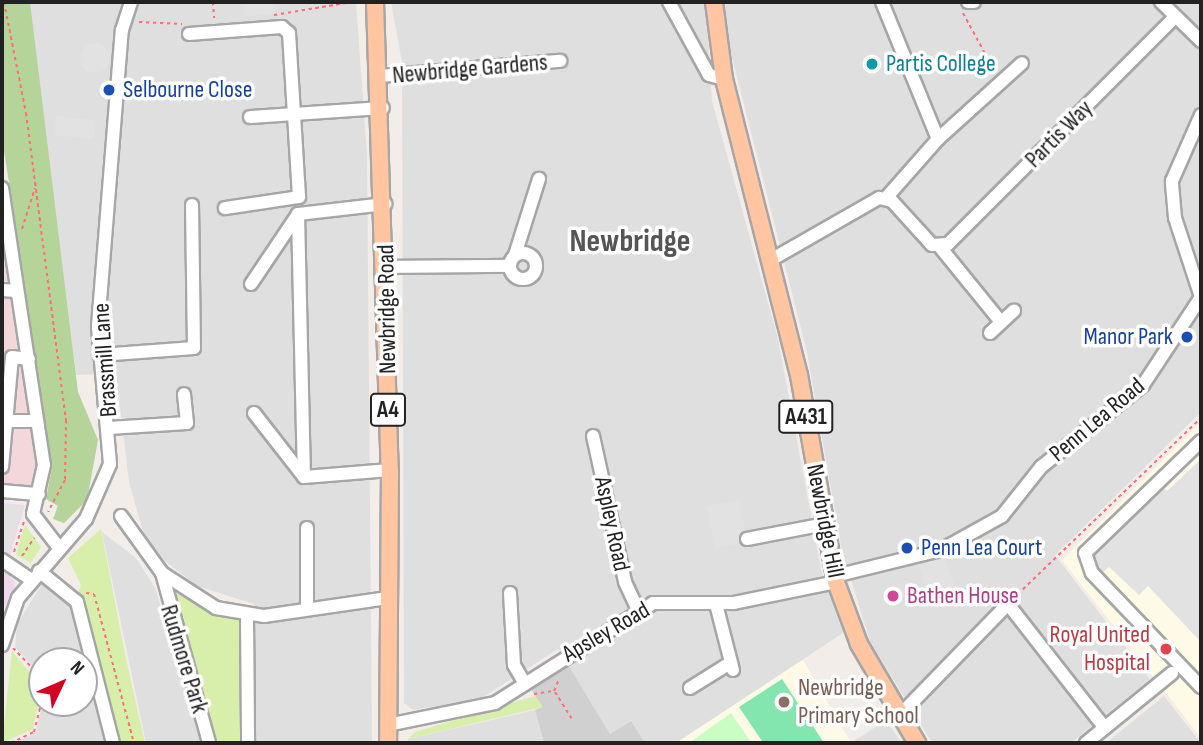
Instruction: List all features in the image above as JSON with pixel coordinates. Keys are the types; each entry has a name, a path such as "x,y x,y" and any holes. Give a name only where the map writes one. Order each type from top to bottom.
{"main road":[{"name":"Newbridge Road","path":"375,2 383,108 390,470 388,743"},
{"name":"A431","path":"714,2 723,79"},
{"name":"Newbridge Hill","path":"723,79 799,375 836,579 859,644 898,716 917,743"}],"street":[{"name":"Brassmill Lane","path":"2,641 35,576 60,549 106,482 109,428 100,355 108,186 131,2"},
{"path":"669,2 709,75 723,79"},
{"path":"882,2 938,139"},
{"path":"966,2 974,2"},
{"path":"1161,2 1201,41"},
{"name":"Partis Way","path":"940,247 958,236 1175,17"},
{"path":"189,34 286,29 295,114 299,197 225,208"},
{"name":"Newbridge Gardens","path":"380,76 560,61"},
{"path":"769,261 886,198 938,139 1000,80 1023,63"},
{"path":"250,117 383,108"},
{"name":"Penn Lea Road","path":"836,579 941,550 1002,516 1041,467 1143,385 1200,305 1175,218 1172,181 1201,115"},
{"path":"386,267 513,261 539,180"},
{"path":"2,188 44,465 33,514 60,549"},
{"path":"886,198 940,247 1000,322"},
{"path":"251,284 298,214 385,204"},
{"path":"100,355 194,348 192,205"},
{"path":"298,214 304,477"},
{"path":"2,290 16,291"},
{"path":"990,333 1014,311"},
{"path":"2,467 7,421 7,357 29,359"},
{"path":"109,428 187,423 184,394"},
{"path":"254,413 304,477"},
{"path":"7,421 37,421"},
{"name":"Aspley Road","path":"593,436 625,582 638,610"},
{"path":"1201,442 1086,553 1092,573 1201,687"},
{"path":"304,477 390,470"},
{"path":"2,491 38,494"},
{"name":"Rudmore Park","path":"121,516 162,573 209,743"},
{"path":"747,539 825,524"},
{"path":"307,528 307,609"},
{"path":"6,562 77,602 113,743"},
{"name":"Rudmore Park","path":"162,573 216,608 247,616 388,598"},
{"name":"Apsley Road","path":"388,725 495,703 638,610 676,598 716,604 836,579"},
{"path":"510,593 514,665 525,684"},
{"path":"690,688 731,666 716,604"},
{"path":"898,716 1008,604 1105,728"},
{"name":"Rudmore Park","path":"247,616 248,743"},
{"path":"1086,743 1172,673"}],"path":[{"path":"4,2 36,187 68,456 52,502"},
{"path":"213,2 214,22"},
{"path":"966,2 962,18 1000,80"},
{"path":"20,233 36,187"},
{"path":"1008,604 1201,418"},
{"path":"6,562 21,526 33,514"},
{"path":"88,594 94,594 135,743"},
{"path":"2,641 28,665"},
{"path":"554,691 571,718"},
{"path":"11,743 34,732 38,717"},
{"path":"757,743 762,741"}],"shaded area":[{"path":"29,2 356,2 367,156 372,743 254,743 254,604 197,586 159,556 144,535 129,482 116,374 76,375"},
{"path":"243,2 274,2 275,14 245,16"},
{"path":"391,2 706,2 712,101 778,339 821,569 843,633 676,743 645,743 631,721 610,734 558,649 480,699 413,710 404,703 402,62"},
{"path":"723,2 1201,2 1201,412 1055,555 1150,679 1071,743 932,743 870,641 842,551 807,352 726,34"},
{"path":"95,43 105,48 110,58 105,68 95,73 85,68 80,58 85,48"},
{"path":"56,116 96,120 94,139 54,135"},
{"path":"2,226 38,472 30,497 2,495"},
{"name":"Royal United Hospital","path":"1201,422 1201,738 1062,560"},
{"path":"1201,459 1201,642 1148,586 1139,595 1109,567 1101,574 1092,556 1162,487 1167,491"},
{"path":"739,500 747,542 715,549 707,506"},
{"path":"2,503 25,505 5,572 15,582 14,593 2,610"},
{"path":"2,505 22,507 2,572"},
{"path":"102,532 136,558 155,588 203,743 146,743"},
{"path":"945,557 956,590 929,599 918,566"},
{"path":"44,581 71,598 84,647 28,647 28,661 15,647 17,624"},
{"name":"Newbridge Primary School","path":"803,660 851,743 676,743"},
{"path":"567,663 610,734 631,721 645,743 544,743 535,710 542,707 531,689"},
{"path":"1164,696 1201,743 1106,743"},
{"path":"98,701 109,743 14,743 35,733 39,717 98,717"},
{"path":"535,710 544,743 408,743 408,739"},
{"path":"886,720 902,743 851,743"}],"green space":[{"path":"2,2 30,2 78,392 98,440 87,500 64,523 53,519 58,506 46,499 52,467 2,137"},
{"path":"25,525 41,547 31,563 16,555"},
{"path":"101,529 145,743 117,743 98,674 98,647 91,647 77,597 81,585 68,558"},
{"path":"172,592 242,620 244,743 214,743"},
{"path":"12,651 28,670 28,717 36,717 33,729 2,743"},
{"path":"782,679 824,743 762,741 739,707"},
{"path":"535,696 543,707 408,739 415,732"},
{"path":"731,713 751,742 689,743"}],"place":[{"name":"Partis College","path":"872,64"},
{"name":"Selbourne Close","path":"109,90"},
{"name":"Manor Park","path":"1187,337"},
{"name":"Penn Lea Court","path":"907,548"},
{"name":"Bathen House","path":"893,596"},
{"name":"Royal United Hospital","path":"1166,649"},
{"name":"Newbridge Primary School","path":"784,702"}],"district":[{"name":"Newbridge","path":"630,242"}]}
